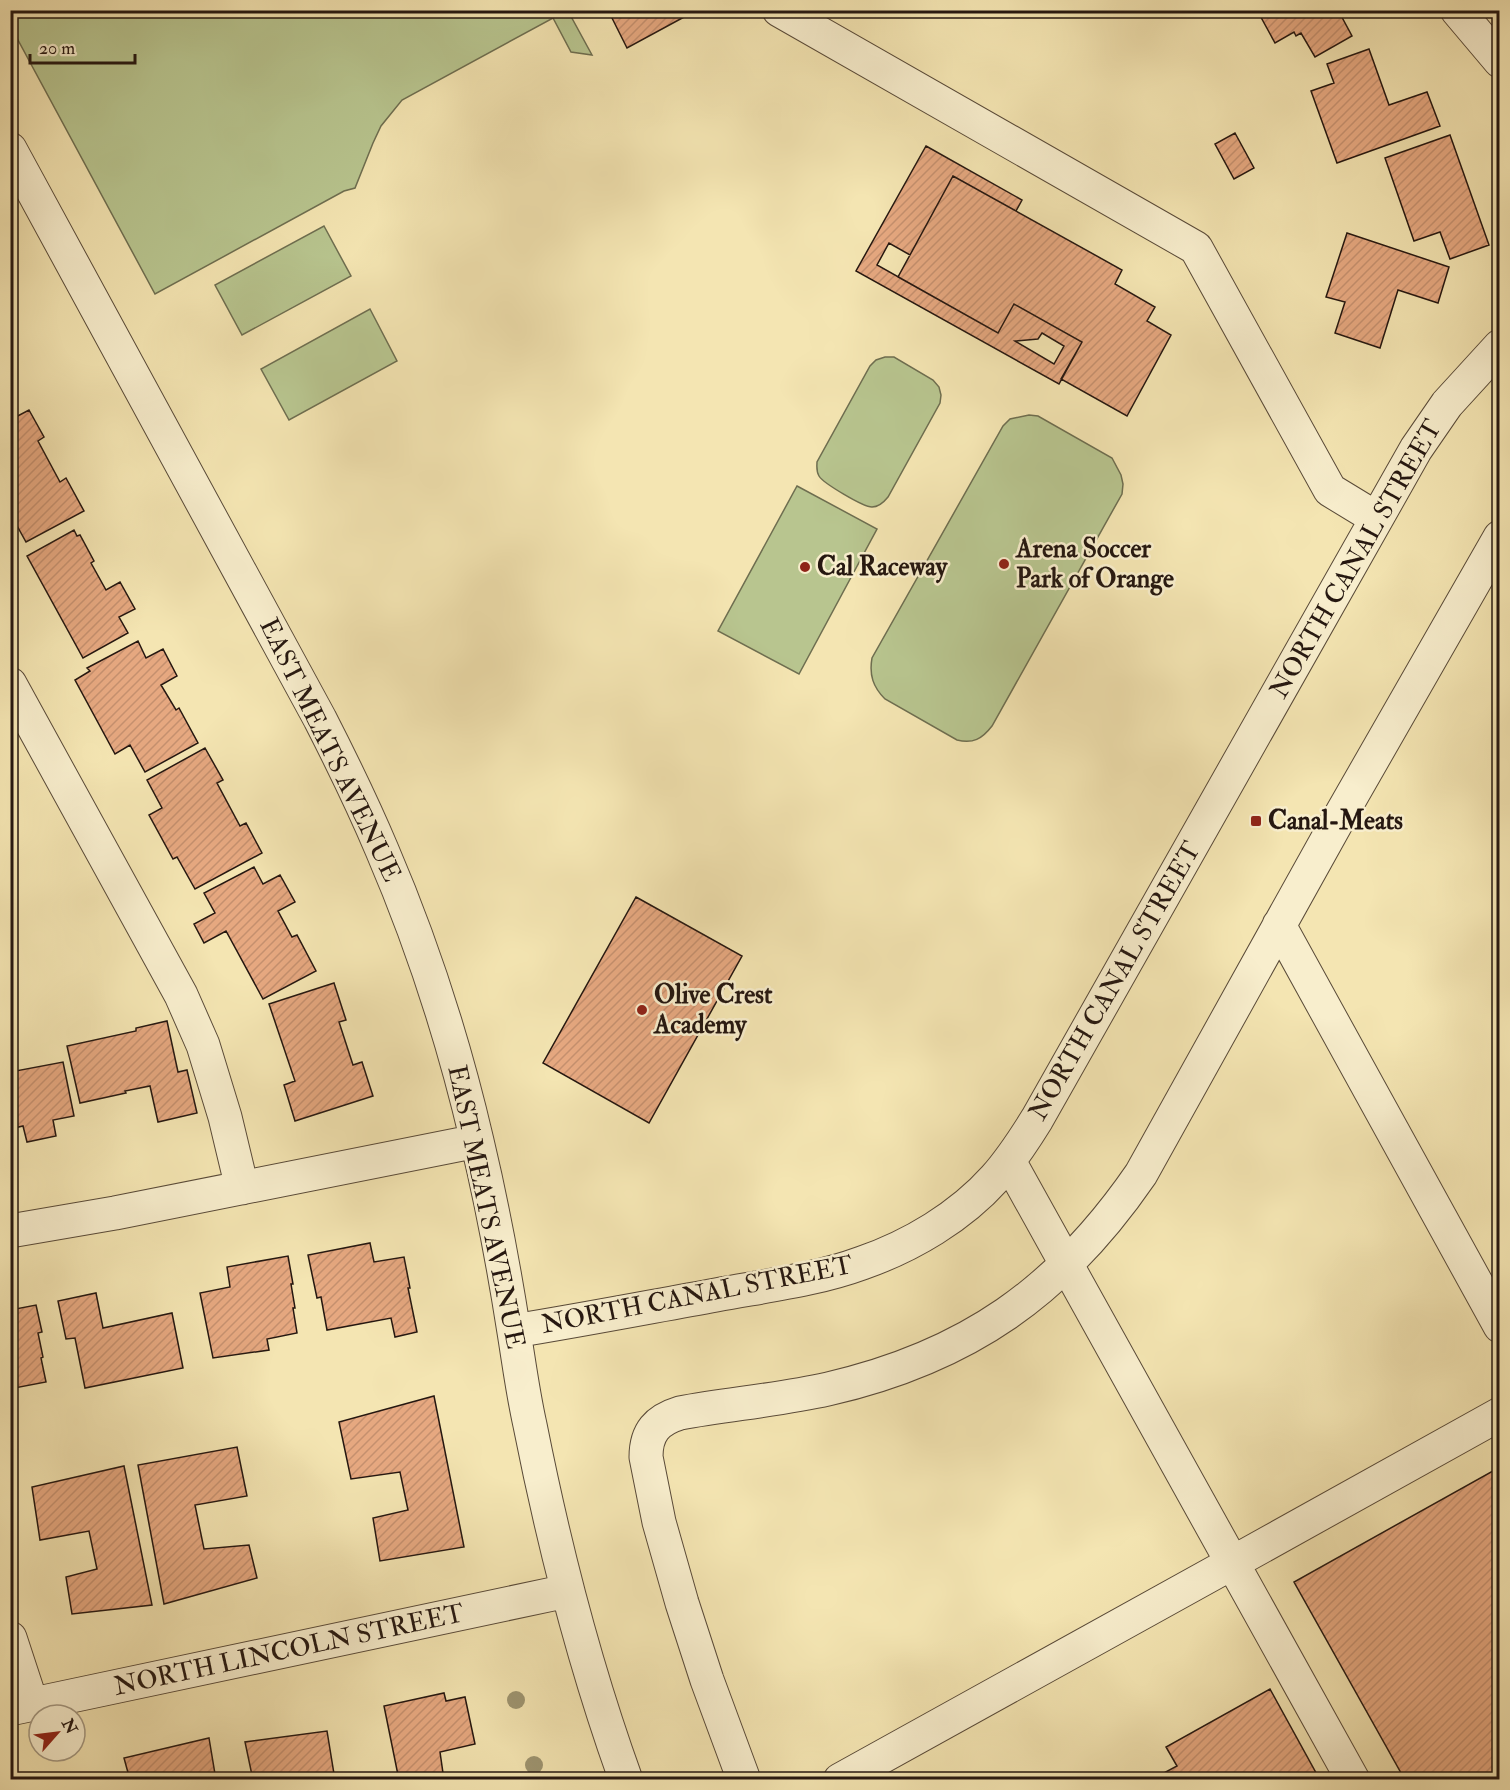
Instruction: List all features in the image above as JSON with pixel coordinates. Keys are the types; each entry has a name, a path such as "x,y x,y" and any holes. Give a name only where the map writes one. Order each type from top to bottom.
{"street":[{"path":"779,10 1196,248 1330,490 1376,518"},
{"path":"1457,10 1500,61"},
{"name":"EAST MEATS AVENUE","path":"10,149 284,650 355,788 383,850 430,979 460,1076 497,1234 529,1424 550,1524 583,1651 626,1779"},
{"name":"NORTH CANAL STREET","path":"514,1331 784,1282 861,1264 914,1239 950,1217 994,1179 1037,1119 1416,449 1447,404 1500,346"},
{"path":"744,1779 707,1680 659,1522 646,1457 646,1447 654,1428 660,1421 680,1413 826,1389 907,1366 944,1350 992,1324 1036,1292 1067,1265 1121,1203 1141,1174 1279,925 1500,537"},
{"path":"10,684 181,995 203,1045 225,1117 242,1188"},
{"path":"1279,925 1500,1326"},
{"path":"10,1231 115,1213 477,1141"},
{"path":"1009,1161 1353,1779"},
{"path":"840,1779 1500,1414"},
{"name":"NORTH LINCOLN STREET","path":"21,1707 567,1591"},
{"path":"10,1638 21,1707"}],"green space":[{"path":"10,11 568,11 592,55 571,52 553,18 402,100 381,126 355,188 344,191 155,294 11,27"},
{"path":"324,226 351,276 242,335 215,285"},
{"path":"370,309 397,361 289,420 261,369"},
{"path":"894,357 933,380 939,387 941,395 940,403 888,497 879,505 872,507 852,499 822,479 817,472 817,462 870,366 876,360"},
{"name":"Arena Soccer Park of Orange","path":"1029,415 1038,416 1112,458 1121,475 1122,494 992,726 977,739 957,740 885,699 877,690 873,680 872,658 1003,426 1010,419"},
{"name":"Cal Raceway","path":"797,486 877,529 799,674 718,631"}],"building":[{"path":"608,10 697,10 627,48"},
{"path":"1257,10 1338,10 1352,36 1315,57 1301,33 1296,36 1294,32 1275,43"},
{"path":"1369,49 1389,105 1427,92 1440,126 1337,163 1311,91 1334,83 1327,64"},
{"path":"1235,133 1254,168 1234,179 1215,144"},
{"path":"1450,135 1489,245 1450,259 1440,232 1414,241 1385,158"},
{"path":"926,146 1022,200 1016,211 953,176 910,255 889,243 877,265 998,333 1014,304 1082,342 1059,384 856,271","holes":["1042,333 1064,346 1054,364 1015,341 1038,339"]},
{"path":"953,176 1122,270 1115,284 1155,307 1147,321 1171,335 1127,416 1061,379 1082,342 1014,304 998,333 898,277"},
{"path":"1347,233 1449,267 1438,303 1398,290 1380,348 1335,333 1345,302 1326,297"},
{"path":"29,410 44,437 38,441 60,482 66,478 84,511 26,542 10,513 10,420"},
{"path":"74,530 77,536 80,535 94,561 91,563 106,590 120,582 135,609 119,617 128,633 83,658 27,556"},
{"path":"138,641 146,658 163,649 177,676 161,685 176,710 179,708 198,743 145,772 130,745 115,754 75,680 90,671 87,668"},
{"path":"205,748 223,780 217,783 240,826 246,823 262,853 195,889 177,857 173,859 149,815 162,808 147,780"},
{"path":"254,867 263,884 280,875 295,902 278,911 292,937 297,935 316,971 263,999 226,931 204,943 194,924 215,913 204,893"},
{"name":"Olive Crest Academy","path":"636,897 742,956 649,1123 543,1063"},
{"path":"334,983 346,1020 339,1022 353,1065 362,1062 373,1096 295,1121 284,1085 295,1081 269,1004"},
{"path":"167,1021 178,1072 187,1070 197,1113 158,1122 150,1086 80,1103 67,1046 136,1031 136,1028"},
{"path":"63,1062 74,1116 53,1120 56,1136 27,1142 23,1126 10,1129 10,1072"},
{"path":"370,1243 374,1262 404,1257 417,1332 395,1337 391,1318 327,1330 321,1297 317,1298 308,1255"},
{"path":"288,1256 297,1333 267,1339 269,1350 213,1358 200,1293 230,1287 227,1267"},
{"path":"96,1293 103,1328 172,1313 183,1368 85,1388 75,1338 66,1339 58,1301"},
{"path":"36,1305 42,1332 38,1333 46,1382 14,1388 17,1407 10,1408 10,1310"},
{"path":"434,1396 464,1547 380,1561 373,1518 408,1510 400,1472 351,1479 339,1422"},
{"path":"237,1447 247,1496 195,1505 204,1549 249,1545 257,1578 164,1604 138,1465"},
{"path":"124,1466 152,1605 72,1614 66,1577 97,1569 89,1531 40,1540 32,1487"},
{"path":"1500,1467 1500,1780 1405,1780 1294,1582"},
{"path":"1270,1689 1320,1780 1151,1780 1177,1766 1166,1747"},
{"path":"444,1693 446,1701 465,1697 475,1744 440,1752 444,1780 399,1780 384,1706"},
{"path":"327,1731 335,1780 253,1780 245,1742"},
{"path":"209,1738 216,1780 130,1780 124,1758"}],"place":[{"name":"Arena Soccer Park of Orange","path":"1004,564"},
{"name":"Cal Raceway","path":"805,567"},
{"name":"Canal-Meats","path":"1256,821"},
{"name":"Olive Crest Academy","path":"642,1010"}]}
